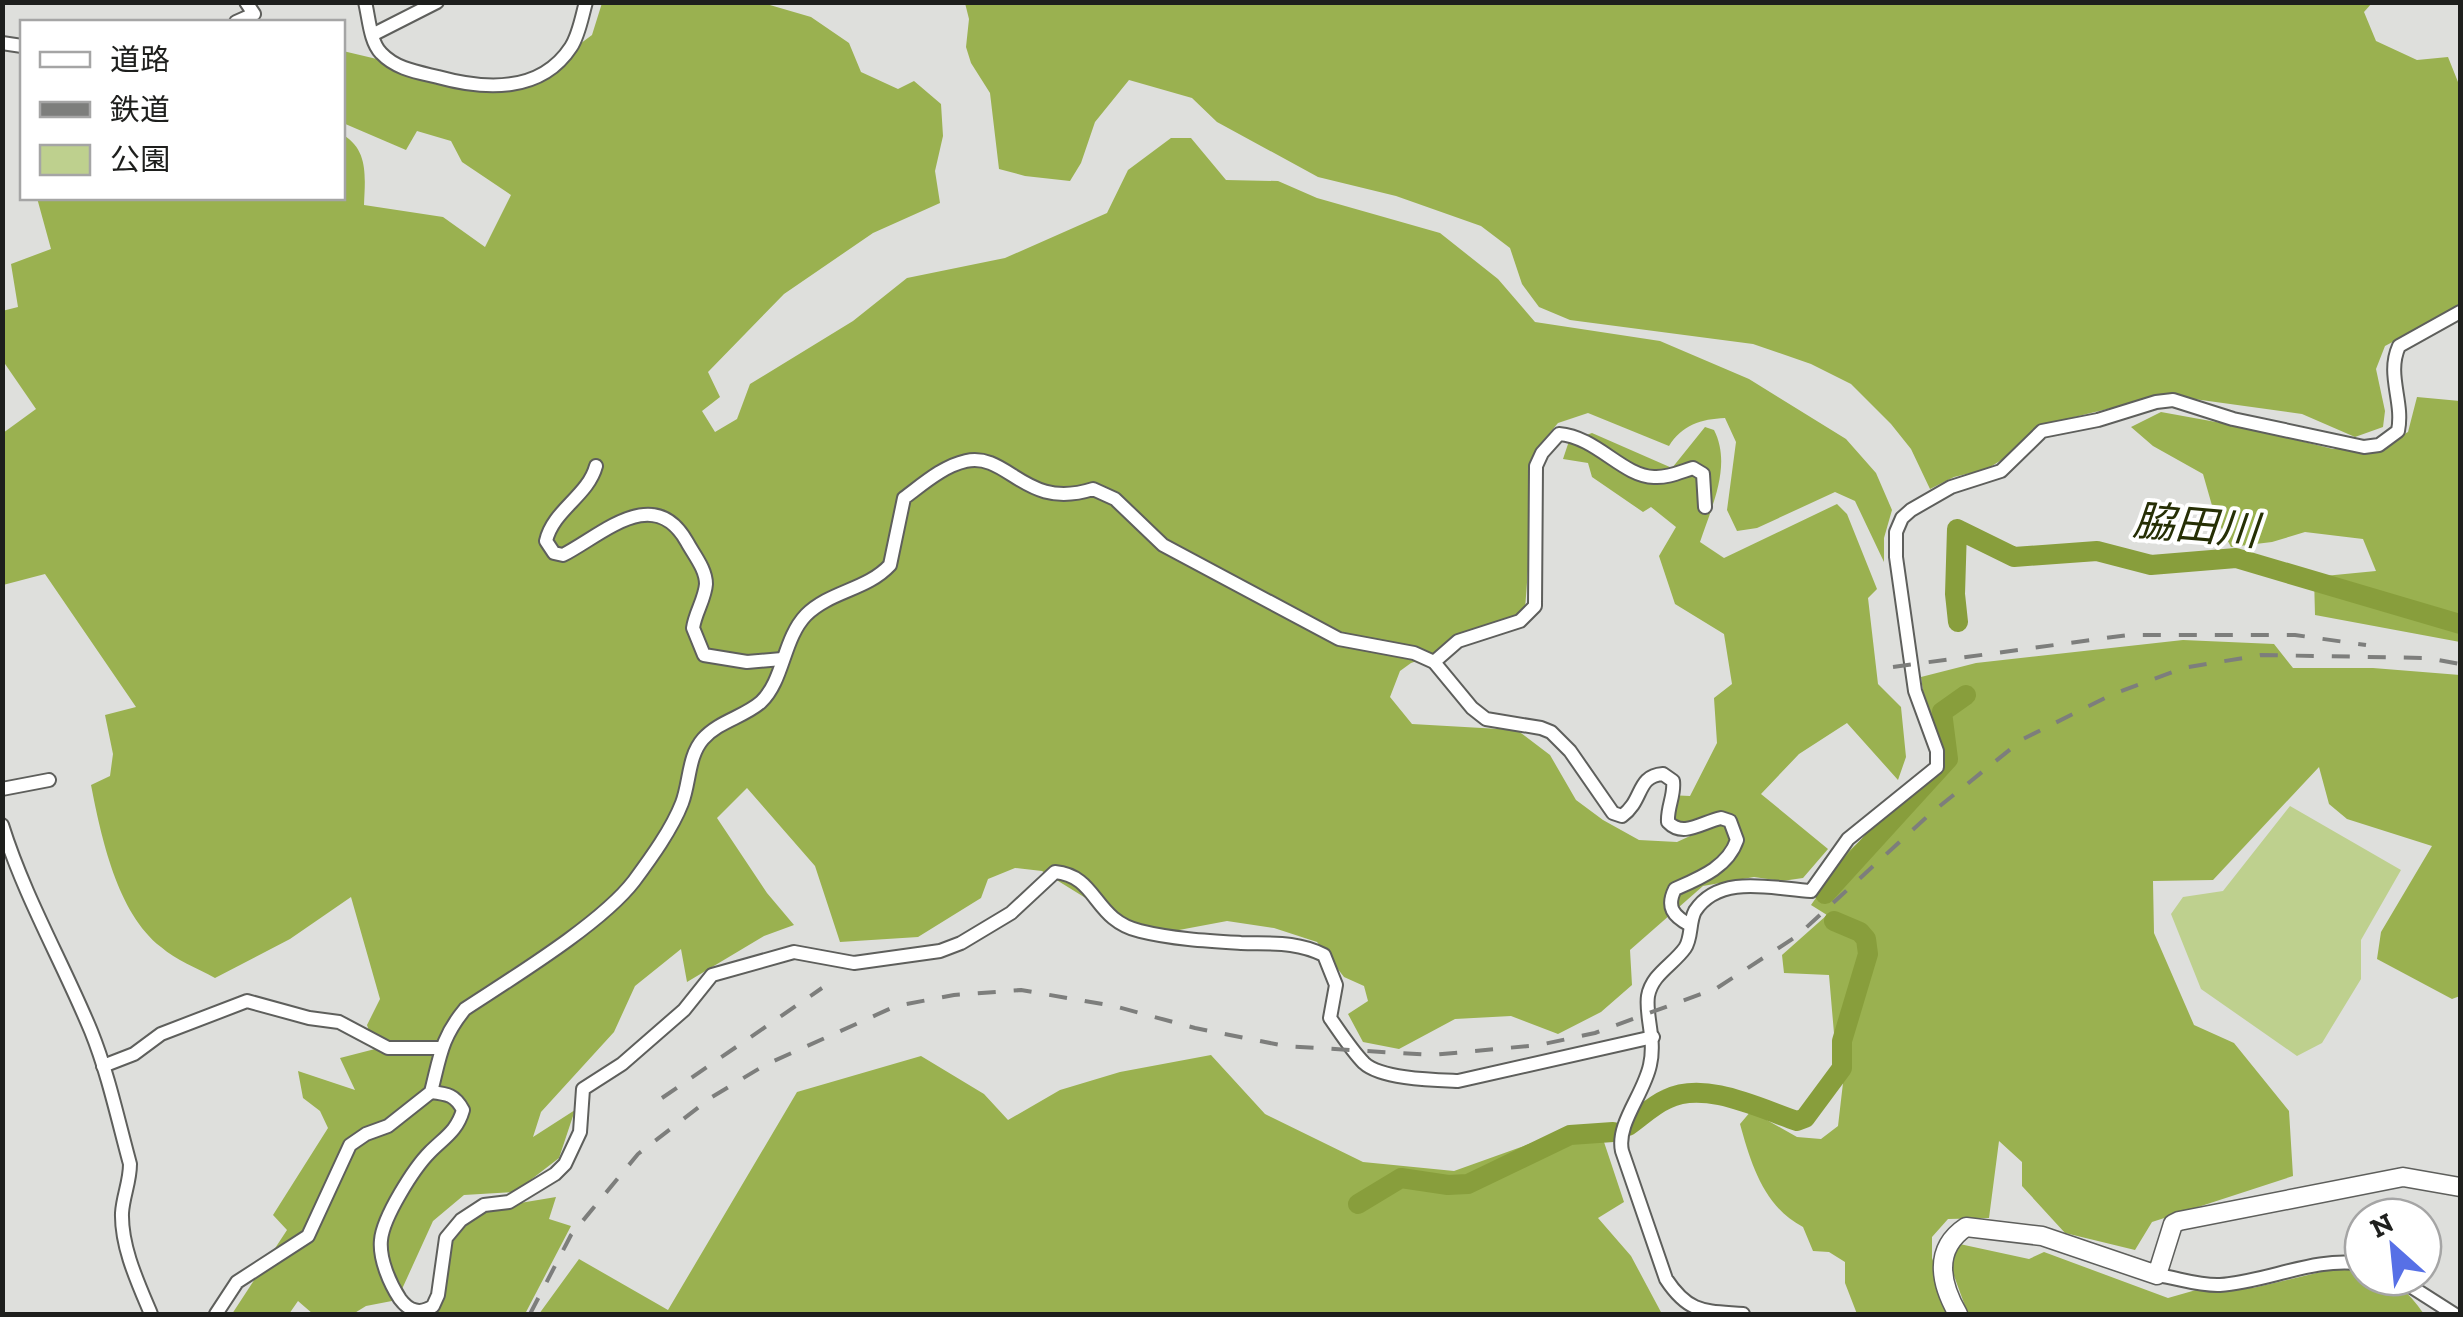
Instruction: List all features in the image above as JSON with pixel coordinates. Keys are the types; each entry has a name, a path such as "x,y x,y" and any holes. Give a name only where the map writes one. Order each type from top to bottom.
{"street":[{"path":"240,20 254,14 246,2"},
{"path":"365,2 373,41 380,53 400,67 491,87 514,86 552,68 573,45 586,2"},
{"path":"374,34 436,2"},
{"path":"1743,1314 1694,1309 1677,1296 1666,1280 1622,1151 1625,1121 1644,1090 1654,1037 1647,1000 1653,981 1687,946 1694,912 1706,900 1738,885 1811,891 1848,839 1936,768 1937,751 1914,691 1896,557 1896,532 1902,518 1951,487 2001,471 2042,432 2156,402 2173,400 2233,420 2364,446 2379,445 2398,431 2400,418 2392,372 2399,346 2460,312"},
{"path":"1434,662 1466,637 1520,621 1534,606 1536,466 1560,434 1583,439 1645,476 1658,478 1693,468 1704,474 1705,507"},
{"path":"216,1314 237,1282 308,1236 350,1145 388,1126 432,1092 440,1048 449,1028 465,1009 586,924 634,881 680,807 700,742 714,728 760,703 806,615 821,604 864,586 890,565 904,498 938,473 962,462 992,462 1038,491 1074,495 1093,489 1116,499 1163,545 1339,639 1414,653 1434,662 1486,720 1551,732 1613,813 1622,816 1635,807 1649,776 1663,774 1673,781 1667,812 1668,822 1674,828 1684,831 1721,818 1730,822 1737,840 1732,854 1707,874 1675,888 1671,896 1673,914 1690,925"},
{"path":"596,466 593,477 554,518 546,541 554,554 562,555 626,518 667,518 680,529 706,574 706,590 693,628 704,655 746,662 782,659"},
{"path":"2,789 49,780"},
{"path":"2,824 32,908 91,1031 103,1066 130,1164 122,1231 150,1314"},
{"path":"432,1092 457,1099 463,1110 460,1122 418,1167 384,1226 381,1240 382,1256 397,1294 407,1308 418,1311 433,1306 446,1238 461,1220 484,1205 509,1202 555,1174 576,1145 583,1088 622,1064 667,1025 712,976 794,952 854,962 940,951 1010,913 1056,872 1070,873 1083,883 1114,923 1143,932 1199,940 1287,942 1324,954 1336,984 1330,1018 1362,1062 1374,1069 1426,1080 1458,1081 1654,1037"},
{"path":"103,1066 134,1054 161,1034 246,1002 339,1022 388,1048 440,1048"},
{"path":"2157,1275 2173,1224 2179,1221 2402,1177 2460,1187"},
{"path":"1958,1314 1949,1297 1942,1254 1951,1237 1966,1227 2042,1236 2157,1275 2205,1286 2343,1263"},
{"path":"2427,1297 2454,1314"}],"green space":[{"path":"602,3 763,3 811,17 849,43 861,72 898,89 914,81 941,104 943,136 935,171 940,203 873,233 784,294 708,372 720,397 702,411 715,432 737,419 750,384 853,321 907,278 1005,258 1107,213 1128,170 1171,138 1191,138 1226,180 1278,181 1317,198 1440,233 1498,279 1535,322 1660,341 1749,379 1846,439 1876,473 1892,510 1884,538 1884,562 1855,501 1835,492 1757,528 1737,531 1727,510 1736,442 1725,418 1693,424 1669,446 1588,413 1558,423 1537,448 1524,623 1411,663 1400,671 1390,697 1412,724 1517,730 1550,755 1576,800 1639,840 1677,842 1701,831 1677,830 1668,795 1690,796 1717,743 1714,698 1732,684 1724,634 1675,604 1659,556 1676,527 1651,507 1643,512 1592,477 1588,463 1563,459 1569,441 1592,433 1672,468 1705,427 1714,430 1719,443 1721,471 1700,542 1724,558 1837,504 1847,514 1877,589 1868,598 1878,684 1901,707 1906,757 1898,780 1847,723 1799,754 1761,794 1828,849 1803,878 1782,881 1754,877 1703,886 1630,950 1632,985 1601,1012 1558,1034 1511,1016 1455,1019 1399,1049 1363,1042 1348,1014 1368,1001 1364,986 1344,977 1317,942 1274,928 1227,921 1147,936 1042,871 1015,868 988,879 981,898 918,937 840,942 815,866 747,788 717,818 767,893 794,925 764,936 687,982 681,949 635,986 614,1032 541,1112 533,1137 575,1110 559,1158 515,1192 464,1195 433,1221 397,1300 366,1306 353,1314 313,1314 298,1301 289,1314 232,1314 287,1230 273,1215 328,1128 320,1111 303,1098 298,1071 355,1090 340,1058 375,1049 367,1025 380,999 351,897 290,939 215,978 161,947 133,915 122,894 106,850 91,785 110,776 113,754 105,715 136,707 45,574 3,585 3,433 36,409 3,361 2,311 18,307 11,264 51,249 38,200 345,200 345,136 361,157 364,205 443,217 485,247 511,195 462,162 451,141 417,131 406,150 345,124 345,51 457,78 517,79 553,64 592,35"},
{"path":"965,3 2372,3 2364,12 2376,41 2417,60 2448,57 2460,87 2460,306 2385,346 2376,369 2385,411 2383,427 2355,437 2302,414 2165,395 2062,420 2029,436 2011,454 1987,469 1954,477 1930,489 1911,449 1851,384 1811,364 1753,344 1570,320 1539,307 1522,284 1510,248 1481,226 1396,196 1318,177 1217,122 1192,98 1129,80 1095,122 1081,163 1070,181 999,169 990,93 966,47 969,19"},
{"path":"2417,397 2460,401 2460,642 2315,615 2314,577 2376,571 2363,539 2305,532 2272,542 2231,547 2215,516 2203,474 2153,446 2131,427 2161,412 2333,449 2379,448 2408,432"},
{"path":"2183,640 2274,644 2293,668 2373,668 2460,675 2460,996 2452,999 2377,959 2381,932 2432,846 2347,819 2329,804 2319,767 2213,880 2153,881 2154,933 2194,1025 2234,1043 2289,1111 2293,1176 2152,1222 2135,1250 2065,1233 2022,1186 2022,1162 1999,1141 1989,1218 1948,1219 1932,1237 1932,1258 1951,1314 1857,1314 1845,1283 1845,1262 1829,1252 1813,1251 1803,1227 1778,1208 1754,1169 1740,1124 1751,1111 1797,1137 1821,1139 1838,1126 1843,1083 1835,1045 1829,975 1784,973 1782,955 1827,915 1811,905 1848,852 1934,770 1921,677 1976,663"},
{"path":"2290,806 2401,870 2361,940 2361,979 2322,1043 2297,1056 2201,989 2171,914 2183,897 2223,891"},
{"path":"1211,1055 1265,1114 1363,1162 1454,1171 1571,1129 1604,1142 1624,1202 1598,1218 1631,1256 1662,1314 539,1314 579,1259 668,1310 797,1092 921,1056 984,1094 1008,1120 1060,1090 1120,1072"},
{"path":"556,1197 549,1219 571,1226 525,1314 417,1314 431,1308 445,1251 479,1210"},
{"path":"1955,1243 2029,1259 2044,1252 2168,1298 2210,1286 2253,1288 2342,1267 2343,1297 2411,1297 2424,1314 1968,1314 1946,1254"}],"waterway":[{"name":"脇田川","path":"1958,622 1957,529 2014,557 2097,551 2151,565 2236,558 2460,624"},
{"name":"脇田川","path":"1825,894 1948,759 1942,712 1966,695"},
{"name":"脇田川","path":"1628,1126 1667,1099 1698,1093 1733,1098 1797,1121 1805,1118 1842,1068 1842,1041 1868,954 1866,939 1860,932 1834,921"},
{"name":"脇田川","path":"1358,1204 1401,1178 1468,1184 1570,1135 1613,1132"}],"railway":[{"path":"1893,667 2128,635 2295,635 2366,645"},
{"path":"530,1314 571,1235 638,1154 712,1097 765,1065 896,1006 954,995 1021,990 1114,1006 1285,1046 1432,1055 1539,1045 1595,1033 1717,988 1797,936 1930,814 2023,739 2111,695 2183,668 2261,655 2428,658 2460,664"},
{"path":"662,1098 822,988"}]}
